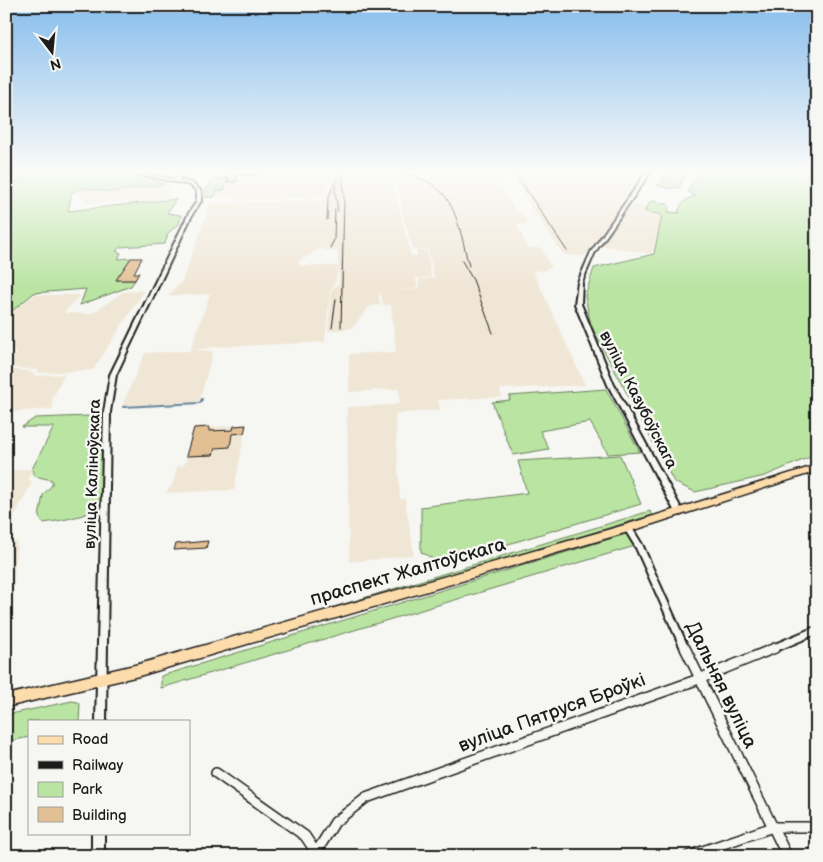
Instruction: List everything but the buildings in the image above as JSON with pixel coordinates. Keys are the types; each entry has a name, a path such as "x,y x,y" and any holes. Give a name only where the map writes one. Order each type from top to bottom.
{"main road":[{"name":"праспект Жалтоўскага","path":"6,701 103,680 628,528 816,469"}],"street":[{"name":"вуліца Каліноўскага","path":"103,680 107,412 110,384 174,246 194,210"},
{"name":"вуліца Казубоўскага","path":"622,210 593,252 580,282 578,304 611,385 679,512"},
{"name":"Дальняя вуліца","path":"628,528 639,546 699,679 788,856"},
{"name":"вуліца Пятруся Броўкі","path":"216,773 305,836 316,854 335,822 366,798 699,679 817,630"},
{"path":"101,720 103,680"},
{"path":"688,856 773,827 817,827"},
{"path":"98,834 98,856"}],"shaded area":[{"path":"208,210 400,210 411,256 417,256 416,250 427,250 431,277 416,278 417,288 398,290 419,289 419,279 434,278 428,249 413,249 402,210 515,210 523,213 528,224 517,225 528,248 541,248 552,268 533,271 585,385 500,389 502,397 438,400 440,410 395,414 400,499 405,499 414,555 349,562 347,407 394,405 400,402 399,389 349,392 349,354 396,352 391,305 383,305 381,292 379,295 380,305 370,306 352,328 328,331 331,291 339,283 338,252 322,249 326,245 298,262 302,266 338,266 336,281 330,291 325,342 214,347 194,350 213,351 199,403 122,406 145,353 190,351 210,294 168,296 182,281"},
{"path":"533,210 672,210 652,254 593,244 585,256 564,255"},
{"path":"144,291 93,370 38,373 39,370 6,367 6,363 18,352 6,351 6,317 34,295 80,295 64,313 91,314 123,292"},
{"path":"6,369 29,371 36,376 65,374 52,399 53,409 6,412"},
{"path":"246,425 234,490 166,493 173,483 177,467 185,464 194,428"},
{"path":"32,469 28,480 33,481 6,531 6,471"},
{"path":"17,541 13,594 6,622 6,544"}],"green space":[{"path":"6,210 169,210 167,213 181,215 179,224 168,233 165,244 120,247 116,251 121,253 118,259 131,258 116,280 135,280 131,286 80,305 86,289 34,293 6,316"},
{"path":"645,210 668,210 668,212 680,213 679,210 817,210 817,454 765,476 695,492 674,482 591,326 585,296 594,268 654,254 662,215"},
{"path":"606,389 640,452 608,454 590,422 540,431 549,449 513,455 492,402 510,400 509,396"},
{"path":"90,416 100,419 104,424 102,504 83,515 43,523 39,517 43,495 52,485 52,480 34,476 32,469 54,427 22,427 35,418"},
{"path":"620,455 641,504 442,564 421,552 421,507 527,493 518,461"},
{"path":"650,511 652,515 324,613 324,610"},
{"path":"626,534 635,546 161,688 161,676"},
{"path":"72,701 78,702 80,705 79,720 28,720 28,737 6,742 6,715"}],"waterway":[{"path":"123,407 200,403 202,399"}],"railway":[{"path":"327,210 327,220"},
{"path":"330,248 334,240 335,210"},
{"path":"341,327 344,210"},
{"path":"453,210 458,223 469,266"},
{"path":"540,210 567,251"},
{"path":"462,261 473,280 493,333"},
{"path":"332,328 336,299"}]}
